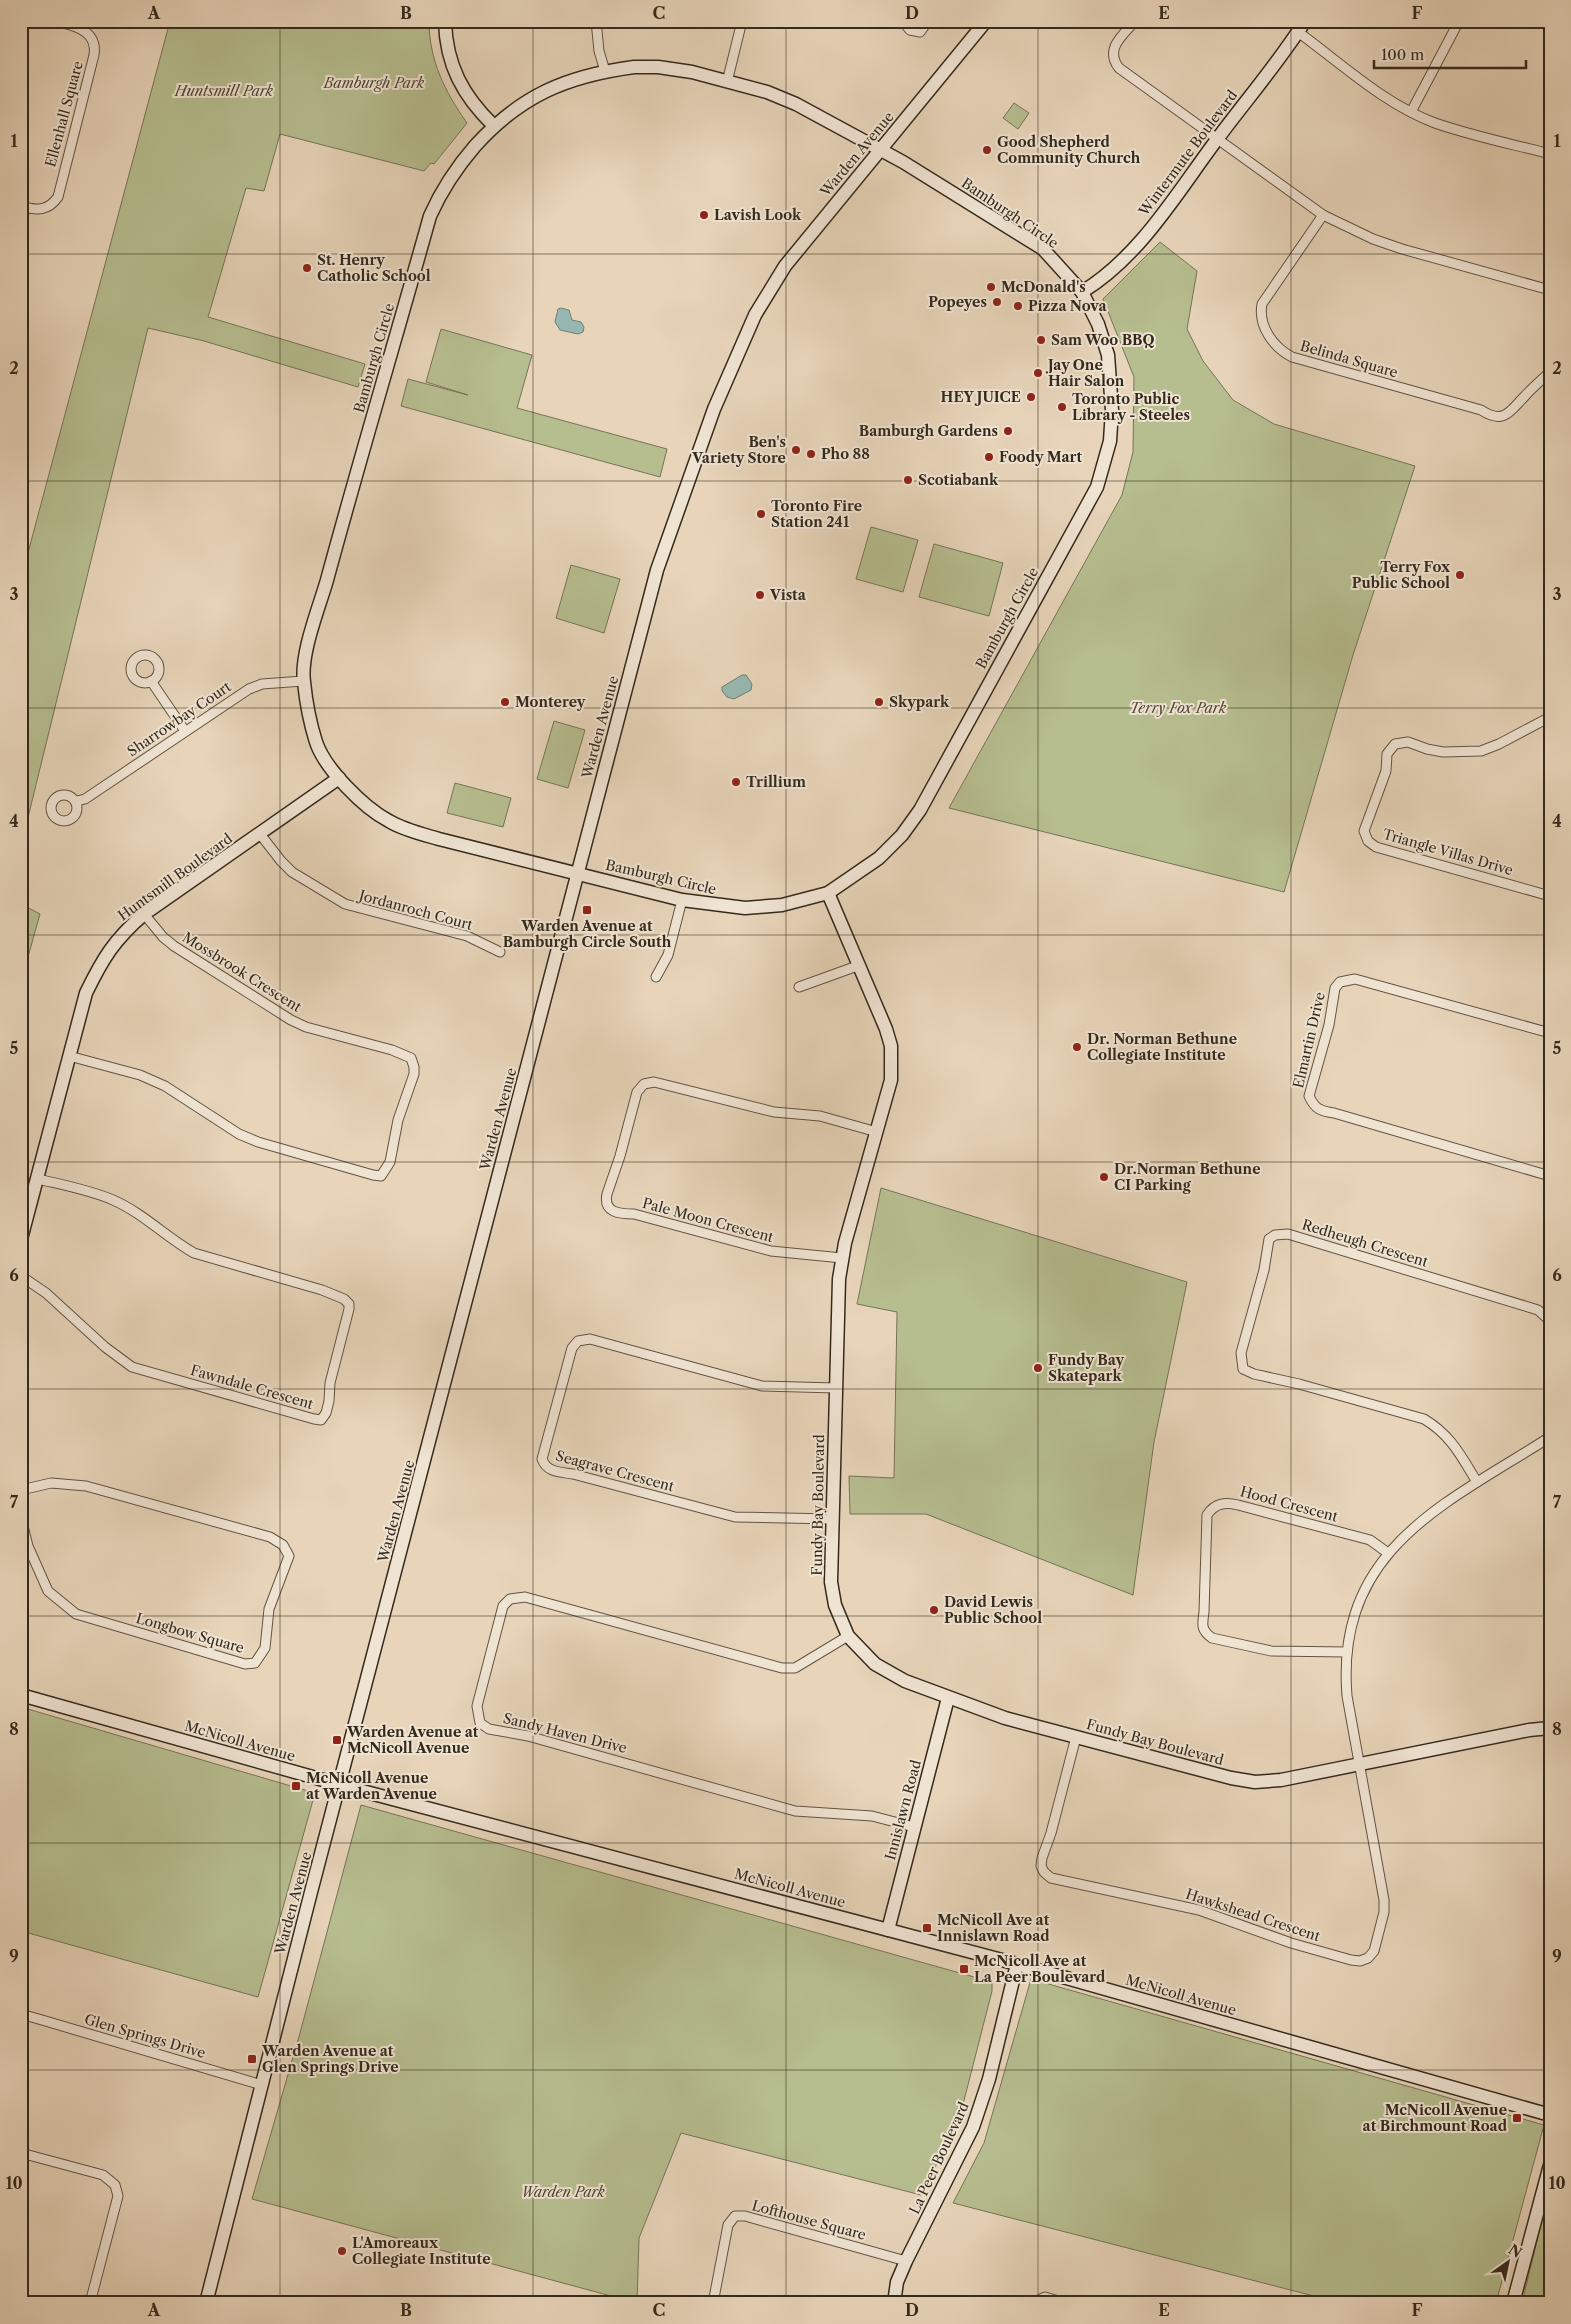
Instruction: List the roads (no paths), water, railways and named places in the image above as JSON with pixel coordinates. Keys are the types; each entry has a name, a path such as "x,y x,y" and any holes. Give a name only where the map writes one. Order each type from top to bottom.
{"street":[{"name":"Ellenhall Square","path":"21,206 34,210 48,208 58,197 94,55 93,39 84,30 56,21"},
{"path":"445,21 449,58 465,94 494,126"},
{"path":"596,21 599,51 605,71"},
{"path":"727,82 742,21"},
{"path":"905,21 910,30 920,32 928,21"},
{"name":"Warden Avenue","path":"206,2303 657,570 714,409 741,343 755,315 785,266 986,21"},
{"path":"1135,21 1115,44 1113,54 1116,64 1323,215 1373,239 1402,249 1550,290"},
{"path":"1411,112 1459,21"},
{"path":"1302,27 1386,97 1411,112 1435,123 1550,154"},
{"name":"Wintermute Boulevard","path":"1082,292 1095,284 1133,249 1163,213 1302,27"},
{"name":"Bamburgh Circle","path":"634,67 658,67 692,72 767,92 796,104 880,150 970,202 1043,249 1082,292 1098,324 1108,355 1112,410 1110,441 1097,487 920,810 902,835 879,858 828,893 782,905 745,908 682,900 405,828 388,821 363,804 339,778 316,743 303,681 308,644 347,502 373,418 430,216 440,193 456,168 494,126 520,105 544,90 605,71 634,67"},
{"name":"Belinda Square","path":"1323,215 1262,304 1262,321 1273,343 1283,352 1292,357 1496,416 1508,414 1515,409 1522,398 1550,372"},
{"path":"151,681 185,731"},
{"name":"Sharrowbay Court","path":"77,801 85,799 254,686 303,681"},
{"name":"Triangle Villas Drive","path":"1550,717 1499,744 1481,751 1443,752 1427,749 1408,742 1395,744 1387,754 1386,771 1364,831 1368,841 1376,847 1550,896"},
{"name":"Huntsmill Boulevard","path":"21,1239 86,994 102,961 126,930 144,914 339,778"},
{"name":"Jordanroch Court","path":"260,834 280,861 292,872 345,904 467,936 500,952"},
{"name":"Fundy Bay Boulevard","path":"828,893 860,965 891,1046 891,1080 842,1258 839,1279 831,1582 835,1605 848,1636 870,1659 890,1673 948,1698 1005,1718 1231,1778 1255,1782 1281,1780 1529,1730 1550,1728"},
{"path":"656,976 668,955 682,900"},
{"name":"Mossbrook Crescent","path":"69,1056 140,1075 165,1086 239,1134 258,1142 374,1175 381,1176 390,1162 398,1120 414,1074 414,1067 410,1058 392,1050 306,1027 291,1020 174,946 163,937 144,914"},
{"path":"799,988 860,965"},
{"name":"Elmartin Drive","path":"1550,1033 1355,979 1347,979 1340,982 1335,988 1329,1025 1309,1096 1314,1107 1322,1112 1334,1112 1550,1176"},
{"name":"Pale Moon Crescent","path":"842,1258 771,1251 634,1214 617,1214 607,1206 607,1194 620,1156 634,1099 639,1088 649,1083 654,1082 774,1112 820,1116 877,1132"},
{"name":"Fawndale Crescent","path":"21,1276 46,1293 105,1347 132,1367 314,1419 320,1420 326,1413 330,1383 349,1309 349,1304 344,1299 322,1290 194,1254 140,1215 113,1200 38,1178"},
{"name":"Redheugh Crescent","path":"1477,1482 1455,1445 1440,1428 1424,1419 1299,1384 1254,1374 1243,1369 1241,1353 1264,1270 1270,1239 1275,1236 1288,1234 1538,1310 1550,1321"},
{"name":"Seagrave Crescent","path":"832,1519 757,1519 717,1513 574,1474 556,1472 549,1469 542,1459 563,1382 566,1364 572,1348 578,1341 590,1339 762,1386 836,1388"},
{"path":"1360,1765 1347,1696 1347,1652 1362,1598 1376,1570 1388,1553 1417,1524 1477,1482 1550,1437"},
{"name":"Longbow Square","path":"21,1490 51,1483 86,1486 270,1538 283,1545 289,1556 269,1609 262,1654 254,1663 245,1664 76,1614 48,1591 41,1579 28,1546 21,1518"},
{"name":"Hood Crescent","path":"1347,1652 1271,1651 1212,1638 1204,1633 1201,1627 1204,1612 1207,1515 1218,1504 1227,1502 1238,1504 1370,1540 1388,1553"},
{"name":"Sandy Haven Drive","path":"848,1636 795,1668 782,1668 525,1597 510,1599 503,1606 477,1706 480,1723 489,1729 528,1736 795,1811 872,1816 914,1827"},
{"name":"McNicoll Avenue","path":"21,1695 340,1785 1017,1964 1550,2115"},
{"name":"Innislawn Road","path":"888,1930 948,1698"},
{"name":"Hawkshead Crescent","path":"1076,1737 1051,1833 1042,1858 1041,1866 1044,1872 1051,1878 1199,1910 1301,1946 1360,1961 1368,1958 1374,1952 1384,1912 1384,1900 1360,1765"},
{"name":"La Peer Boulevard","path":"894,2303 897,2282 906,2261 973,2127 989,2079 1017,1964"},
{"name":"Glen Springs Drive","path":"21,2019 28,2016 262,2084"},
{"path":"21,2153 103,2176 115,2185 118,2196 90,2303"},
{"path":"1512,2303 1550,2165"},
{"name":"Lofthouse Square","path":"713,2303 728,2225 734,2216 745,2216 906,2261"},
{"path":"1032,2303 1045,2297 1065,2303"}],"water":[{"path":"558,309 569,310 572,320 581,322 584,327 583,332 578,334 560,330 555,322"},
{"path":"742,675 746,675 752,684 751,690 734,699 727,697 722,691 722,687"}],"place":[{"name":"Good Shepherd Community Church","path":"987,150"},
{"name":"Lavish Look","path":"704,215"},
{"name":"St. Henry Catholic School","path":"307,268"},
{"name":"McDonald's","path":"991,287"},
{"name":"Popeyes","path":"997,302"},
{"name":"Pizza Nova","path":"1018,306"},
{"name":"Sam Woo BBQ","path":"1041,340"},
{"name":"Jay One Hair Salon","path":"1038,373"},
{"name":"HEY JUICE","path":"1031,397"},
{"name":"Toronto Public Library - Steeles","path":"1062,407"},
{"name":"Bamburgh Gardens","path":"1008,431"},
{"name":"Ben's Variety Store","path":"796,450"},
{"name":"Pho 88","path":"811,454"},
{"name":"Foody Mart","path":"989,457"},
{"name":"Scotiabank","path":"908,480"},
{"name":"Toronto Fire Station 241","path":"761,514"},
{"name":"Terry Fox Public School","path":"1460,575"},
{"name":"Vista","path":"760,595"},
{"name":"Monterey","path":"505,702"},
{"name":"Skypark","path":"879,702"},
{"name":"Trillium","path":"736,782"},
{"name":"Warden Avenue at Bamburgh Circle South","path":"587,910"},
{"name":"Dr. Norman Bethune Collegiate Institute","path":"1077,1047"},
{"name":"Dr.Norman Bethune CI Parking","path":"1104,1177"},
{"name":"Fundy Bay Skatepark","path":"1038,1368"},
{"name":"David Lewis Public School","path":"934,1610"},
{"name":"Warden Avenue at McNicoll Avenue","path":"337,1740"},
{"name":"McNicoll Avenue at Warden Avenue","path":"296,1786"},
{"name":"McNicoll Ave at Innislawn Road","path":"927,1928"},
{"name":"McNicoll Ave at La Peer Boulevard","path":"964,1969"},
{"name":"Warden Avenue at Glen Springs Drive","path":"252,2059"},
{"name":"McNicoll Avenue at Birchmount Road","path":"1517,2118"},
{"name":"L'Amoreaux Collegiate Institute","path":"342,2251"}],"park label":[{"name":"Bamburgh Park","path":"374,83"},
{"name":"Huntsmill Park","path":"224,91"},
{"name":"Terry Fox Park","path":"1178,708"},
{"name":"Warden Park","path":"563,2192"}]}
